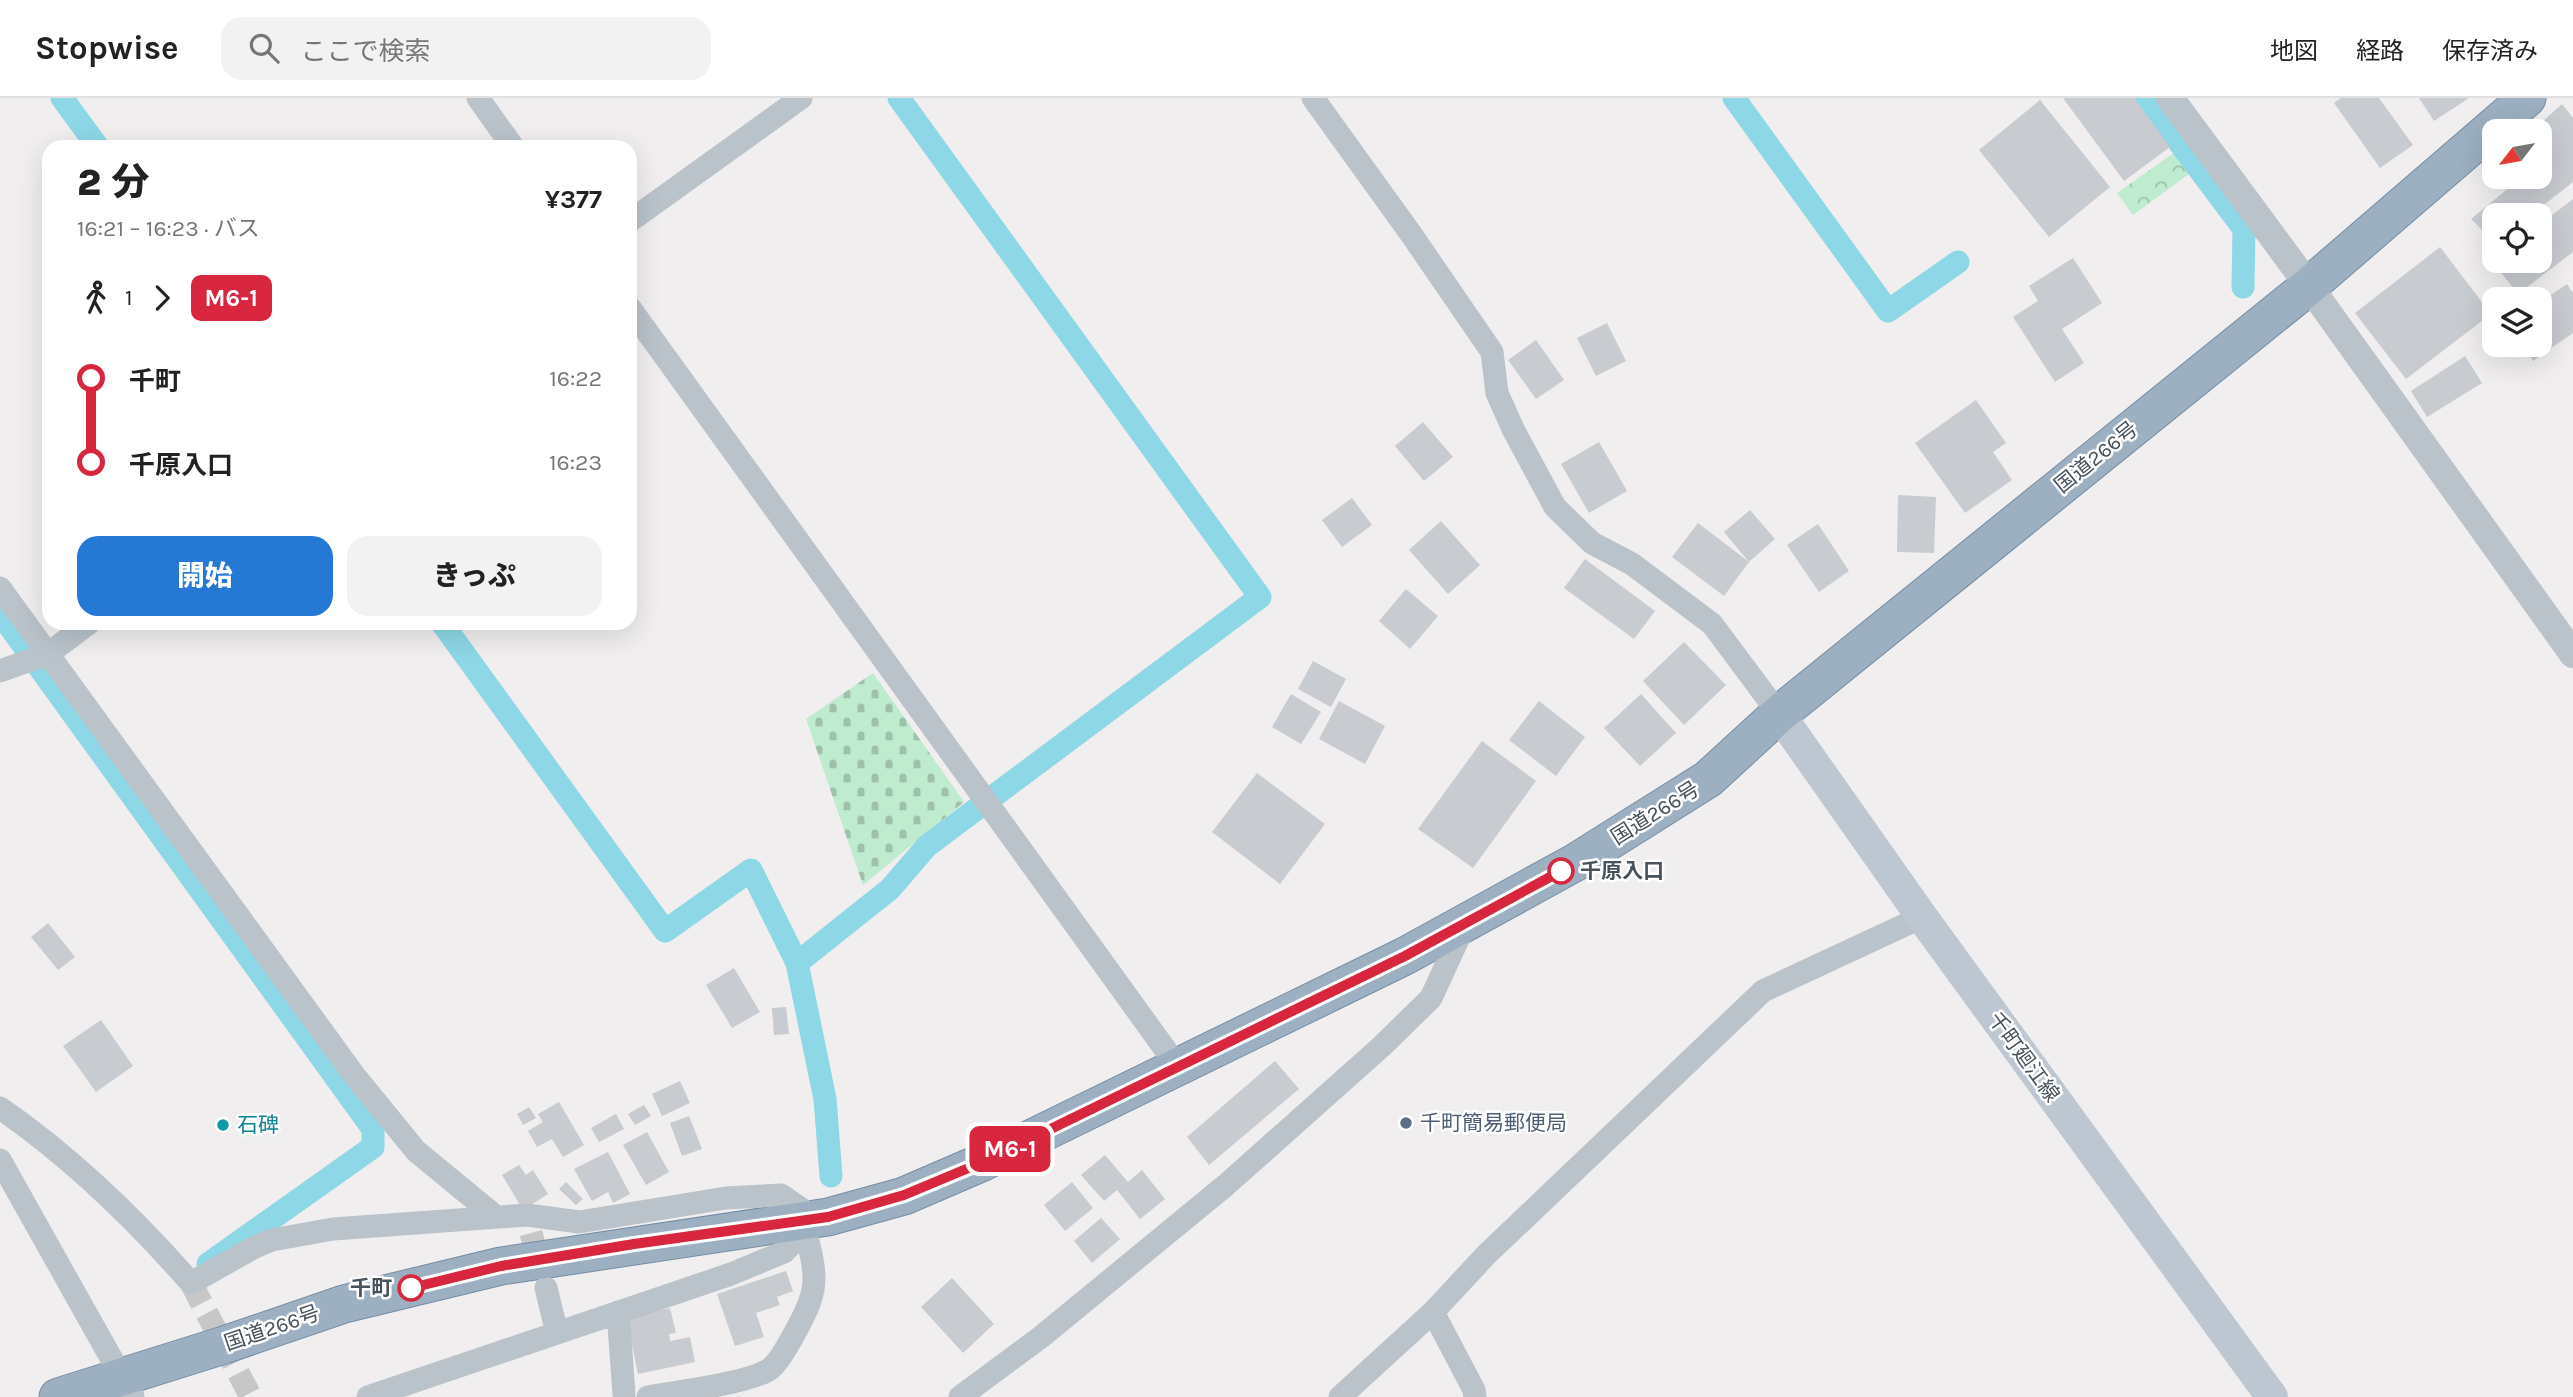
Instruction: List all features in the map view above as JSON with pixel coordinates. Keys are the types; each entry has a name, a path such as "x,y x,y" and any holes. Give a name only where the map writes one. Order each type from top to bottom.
{"highway":[{"name":"国道266号","path":"58,1397 119,1385 344,1304 488,1269 634,1244 810,1224 904,1195 983,1162 1465,925 1576,862 1708,779 1779,714 2309,286 2527,98"}],"main road":[{"name":"千町廻江線","path":"1779,714 1922,917 2272,1397"}],"street":[{"path":"478,98 508,140"},
{"path":"637,216 801,98"},
{"path":"1313,98 1404,223 1492,352 1497,393 1555,507 1592,543 1632,564 1712,624 1779,714"},
{"path":"2170,98 2309,286 2573,654"},
{"path":"637,318 1178,1067"},
{"path":"0,588 354,1075 416,1151 495,1216"},
{"path":"0,671 48,654 80,630"},
{"path":"1340,1397 1433,1311 1486,1255 1763,991 1922,917"},
{"path":"960,1397 1041,1337 1216,1193 1382,1046 1431,998 1465,925"},
{"path":"0,1108 65,1157 151,1238 191,1283 253,1248 291,1236 332,1228 495,1216 529,1224 579,1222 726,1198 781,1195 810,1224 815,1266 814,1293 786,1349 771,1369 750,1378 648,1397"},
{"path":"0,1160 119,1385"},
{"path":"368,1397 732,1274 784,1252 810,1224"},
{"path":"546,1288 557,1333"},
{"path":"1433,1311 1474,1390 1475,1397"},
{"path":"618,1312 620,1396"}],"green space":[{"path":"2178,150 2193,171 2133,215 2117,193"},
{"path":"873,673 964,802 863,885 806,719"}],"building":[{"path":"2063,98 2134,98 2170,147 2124,181"},
{"path":"2341,98 2379,98 2413,145 2380,168 2334,103"},
{"path":"2419,98 2469,98 2434,121"},
{"path":"2040,100 2110,187 2049,237 1979,150"},
{"path":"2562,104 2573,118 2573,182 2546,203 2490,203 2507,189 2552,189 2552,119 2545,119"},
{"path":"2573,199 2573,252 2552,268 2552,215"},
{"path":"2482,210 2482,230 2471,219"},
{"path":"2440,247 2482,302 2482,321 2406,379 2355,313"},
{"path":"2073,258 2102,303 2062,329 2084,363 2055,382 2013,317 2038,301 2029,286"},
{"path":"2501,273 2546,273 2527,287 2512,287"},
{"path":"2567,284 2573,293 2573,333 2552,348 2552,294"},
{"path":"1607,323 1626,361 1596,376 1577,338"},
{"path":"1536,340 1564,380 1536,399 1508,360"},
{"path":"2465,356 2482,383 2427,417 2411,391"},
{"path":"1976,400 2006,443 1993,452 2012,480 1965,513 1915,443"},
{"path":"1423,422 1453,457 1424,481 1395,446"},
{"path":"1599,442 1627,491 1589,513 1561,464"},
{"path":"1898,495 1936,497 1934,553 1897,552"},
{"path":"1352,498 1372,525 1342,547 1322,520"},
{"path":"1750,510 1775,539 1749,562 1724,532"},
{"path":"1441,521 1480,565 1448,594 1409,550"},
{"path":"1698,523 1749,562 1724,596 1672,557"},
{"path":"1818,524 1849,571 1819,592 1787,545"},
{"path":"1585,559 1655,611 1634,639 1564,588"},
{"path":"1406,589 1438,616 1410,649 1379,621"},
{"path":"1684,642 1726,685 1684,725 1643,681"},
{"path":"1313,661 1346,679 1331,707 1298,689"},
{"path":"1291,694 1321,712 1301,744 1272,727"},
{"path":"1641,694 1676,733 1640,766 1604,728"},
{"path":"1339,701 1385,726 1365,764 1319,739"},
{"path":"1539,701 1585,737 1556,776 1509,740"},
{"path":"1482,741 1536,781 1473,868 1418,829"},
{"path":"1257,773 1325,824 1280,884 1212,832"},
{"path":"48,923 75,957 58,970 31,937"},
{"path":"734,968 760,1012 732,1028 706,985"},
{"path":"786,1007 789,1034 774,1035 772,1008"},
{"path":"101,1020 133,1066 96,1092 63,1046"},
{"path":"1275,1061 1299,1089 1209,1165 1187,1137"},
{"path":"680,1081 690,1103 662,1116 652,1094"},
{"path":"559,1102 584,1145 563,1157 552,1139 537,1147 528,1131 543,1122 538,1114"},
{"path":"644,1105 651,1116 635,1125 628,1114"},
{"path":"529,1107 536,1118 523,1125 517,1114"},
{"path":"616,1114 624,1129 599,1142 591,1128"},
{"path":"689,1116 702,1149 682,1156 670,1123"},
{"path":"647,1132 669,1172 646,1185 623,1145"},
{"path":"608,1152 630,1194 613,1203 608,1192 592,1201 574,1169"},
{"path":"1105,1155 1128,1182 1142,1170 1165,1199 1140,1219 1117,1190 1104,1201 1081,1175"},
{"path":"519,1165 526,1175 533,1170 548,1194 523,1210 502,1175"},
{"path":"566,1182 583,1199 576,1205 559,1189"},
{"path":"1072,1182 1093,1208 1065,1231 1044,1205"},
{"path":"1101,1218 1120,1239 1092,1263 1074,1241"},
{"path":"786,1271 793,1291 777,1297 780,1305 756,1313 764,1337 735,1346 717,1294"},
{"path":"952,1278 994,1324 963,1353 921,1307"},
{"path":"670,1308 676,1333 669,1334 670,1341 690,1337 695,1362 638,1374 626,1317"}],"waterway":[{"path":"62,98 93,140"},
{"path":"797,963 890,889 927,846 1260,597 899,98"},
{"path":"1734,98 1888,311 1958,262"},
{"path":"2146,98 2244,229 2243,287"},
{"path":"0,613 373,1129 373,1147 208,1264"},
{"path":"447,630 665,931 751,870 797,963 825,1099 831,1176"}],"tunnel":[{"path":"531,1233 541,1271"},
{"path":"191,1283 251,1397"}],"bus line":[{"name":"M6-1","path":"411,1288 501,1266 828,1217 904,1195 983,1162 1405,956 1561,871"}],"place":[{"name":"千原入口","path":"1561,871"},
{"name":"千町簡易郵便局","path":"1406,1123"},
{"name":"石碑","path":"223,1125"},
{"name":"千町","path":"411,1288"}]}
